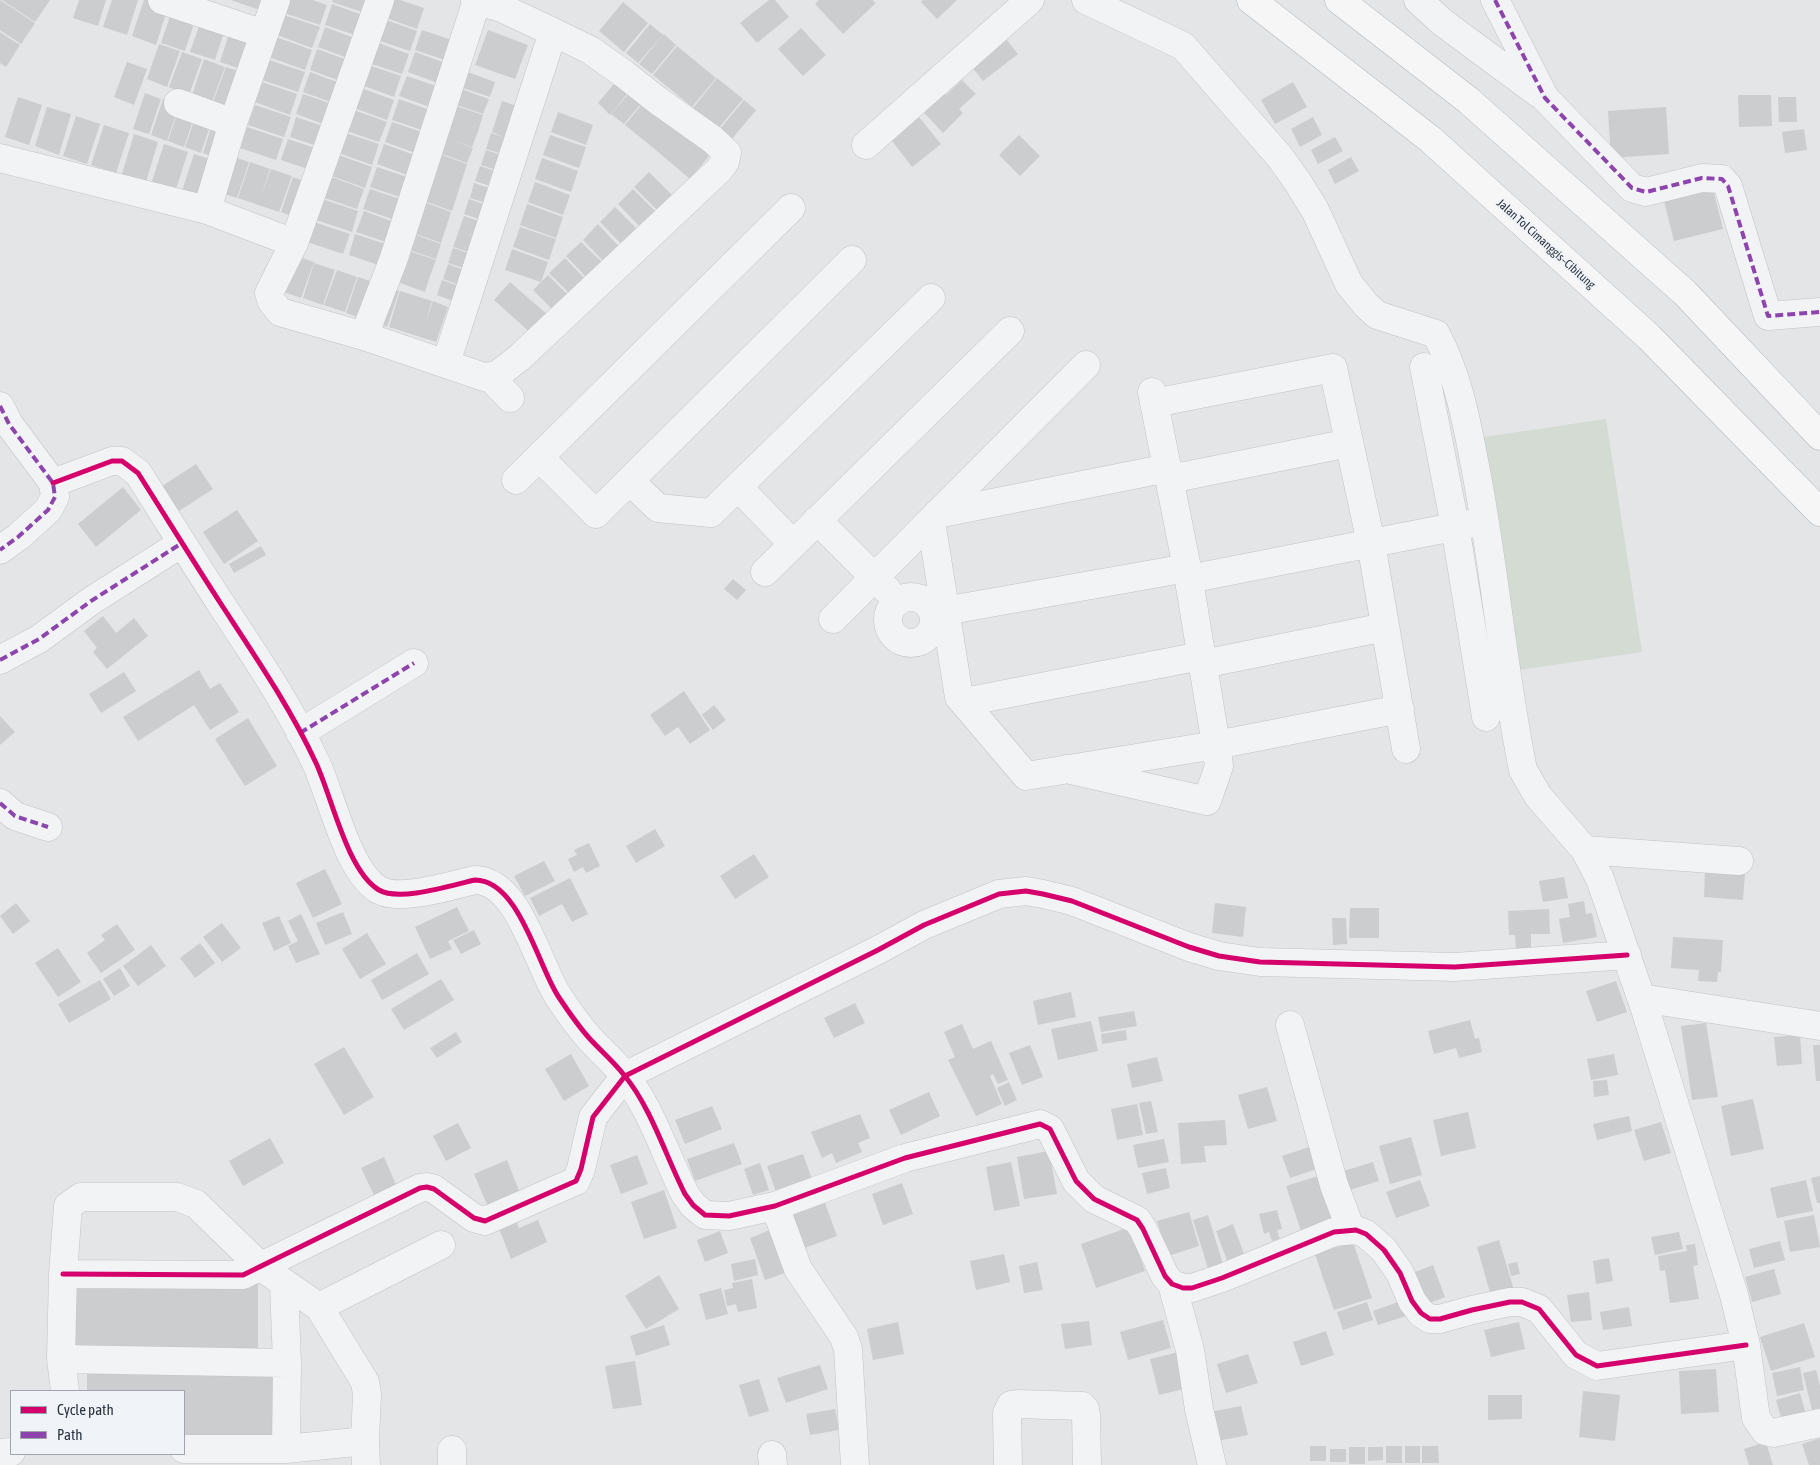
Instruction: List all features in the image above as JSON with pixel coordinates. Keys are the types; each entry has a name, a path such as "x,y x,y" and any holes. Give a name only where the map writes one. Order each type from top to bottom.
{"highway":[{"name":"Jalan Tol Cimanggis–Cibitung","path":"1251,0 1430,139 1649,337 1820,512"},
{"path":"1339,0 1468,100 1685,293 1820,436"}],"street":[{"path":"162,0 264,34"},
{"path":"207,210 233,123 276,0"},
{"path":"364,336 394,258 476,0 505,5 590,50 712,139 727,153 725,162 712,177 519,358 504,371 490,377 465,372 446,363 289,314 275,307 269,293 294,242 380,0"},
{"path":"866,145 1030,0"},
{"path":"1086,0 1183,46 1279,156 1297,181 1315,210 1349,284 1357,294 1378,315 1431,332 1455,376 1486,520 1517,739 1524,770 1538,796 1585,850 1600,879 1642,998 1734,1295 1746,1345 1756,1418 1760,1427 1773,1433 1820,1423"},
{"path":"1418,0 1442,22 1545,98 1632,188 1646,192 1702,178 1722,179 1728,186 1768,316 1820,312"},
{"path":"1495,0 1545,98"},
{"path":"446,363 553,32"},
{"path":"178,103 233,123"},
{"path":"0,158 125,192 207,210 294,242"},
{"path":"516,480 791,208"},
{"path":"539,457 596,514 852,260"},
{"path":"630,481 658,508 711,513 930,298"},
{"path":"765,572 1010,331"},
{"path":"833,619 1086,365"},
{"path":"1424,367 1456,526 1486,717"},
{"path":"1067,770 1207,801 1219,766 1188,573 1153,397 1333,368 1371,543 1406,749"},
{"path":"490,377 510,398"},
{"path":"0,406 9,424 53,483 54,497 48,510 18,537 0,550"},
{"path":"934,518 1169,473 1349,443"},
{"path":"53,483 112,461 122,461 138,473 284,700 316,763 353,859 361,874 381,891 392,894 409,894 475,880 485,880 502,892 517,912 556,994 588,1038 625,1076 642,1104 680,1183 693,1205 705,1215 714,1217 775,1206 905,1158 1040,1124 1050,1129 1070,1172 1085,1191 1094,1198 1137,1220 1165,1276 1172,1284 1190,1350 1199,1409 1212,1465"},
{"path":"738,487 793,544"},
{"path":"934,518 939,612 959,698 1026,776 1216,745 1400,709"},
{"path":"817,520 898,601"},
{"path":"939,612 933,628 924,639 910,644 896,639 888,627 889,612 898,601 911,597 924,602 939,612 1371,543 1486,520"},
{"path":"0,660 39,639 90,601 182,543"},
{"path":"964,702 1384,627"},
{"path":"300,733 414,663"},
{"path":"0,803 15,816 48,827"},
{"path":"1585,850 1739,860"},
{"path":"63,1274 243,1275 351,1220 420,1188 434,1189 474,1218 485,1221 576,1181 582,1169 593,1117 625,1076 878,950 924,925 999,894 1026,891 1072,901 1189,947 1219,956 1260,962 1455,967 1627,955"},
{"path":"1642,998 1820,1026"},
{"path":"1290,1025 1328,1167 1350,1230"},
{"path":"64,1390 61,1359 66,1209 71,1202 81,1197 177,1197 188,1200 196,1204 261,1267 319,1307 365,1382 367,1394 366,1453 185,1449"},
{"path":"775,1206 798,1269 844,1337 848,1349 855,1465"},
{"path":"1172,1284 1183,1288 1192,1288 1286,1253 1334,1232 1350,1230 1366,1234 1384,1250 1400,1273 1412,1301 1430,1319 1440,1319 1510,1302 1530,1304 1542,1314 1576,1355 1597,1366 1746,1345"},
{"path":"319,1307 441,1245"},
{"path":"284,1284 287,1362 286,1450"},
{"path":"61,1359 287,1362"},
{"path":"1008,1465 1008,1413 1011,1405 1017,1404 1082,1406 1085,1409 1086,1415 1087,1465"}],"shaded area":[{"path":"1606,419 1642,652 1513,671 1477,438"}],"building":[{"path":"0,0 35,23 21,44 0,30"},
{"path":"2,0 50,0 35,22"},
{"path":"79,0 106,0 98,26 73,18"},
{"path":"112,0 138,0 127,35 103,27"},
{"path":"144,0 155,0 169,4 156,45 132,36"},
{"path":"231,0 273,0 268,13"},
{"path":"288,0 313,0 327,5 320,25 284,13"},
{"path":"333,0 373,0 368,14 332,2"},
{"path":"387,0 400,0 424,8 417,29 381,16"},
{"path":"769,0 775,0 789,17 757,43 740,23"},
{"path":"819,0 872,0 876,3 843,34 815,4"},
{"path":"923,0 957,0 937,19 921,2"},
{"path":"623,2 648,23 624,52 599,31"},
{"path":"332,4 368,17 361,37 325,25"},
{"path":"173,7 197,14 185,51 161,43"},
{"path":"284,15 320,27 312,48 277,35"},
{"path":"202,18 226,26 215,60 190,52"},
{"path":"381,18 417,31 410,51 374,39"},
{"path":"650,24 663,35 638,63 626,53"},
{"path":"231,27 256,35 244,70 220,62"},
{"path":"325,27 360,40 353,60 318,47"},
{"path":"801,28 826,55 803,76 778,49"},
{"path":"422,30 458,42 451,62 415,50"},
{"path":"488,30 528,45 515,79 475,65"},
{"path":"0,32 20,45 6,67 0,63"},
{"path":"664,34 676,45 652,74 639,64"},
{"path":"1002,34 1018,54 983,81 967,61"},
{"path":"276,37 312,50 305,70 269,57"},
{"path":"373,41 409,54 402,74 366,62"},
{"path":"159,44 180,51 167,87 147,79"},
{"path":"677,46 716,78 692,107 653,75"},
{"path":"317,49 353,62 346,83 310,70"},
{"path":"182,52 202,59 189,95 169,87"},
{"path":"415,52 451,65 443,85 408,72"},
{"path":"204,59 225,67 212,102 192,95"},
{"path":"269,60 305,72 298,92 262,80"},
{"path":"127,62 147,69 134,105 114,97"},
{"path":"365,64 401,76 394,97 359,84"},
{"path":"226,67 247,74 234,110 213,102"},
{"path":"459,69 495,82 490,97 454,85"},
{"path":"310,72 345,85 339,105 303,92"},
{"path":"622,74 635,84 610,115 598,103"},
{"path":"407,76 442,88 435,109 399,96"},
{"path":"717,78 743,99 718,129 693,108"},
{"path":"962,80 976,94 959,109 963,113 943,133 916,104 936,85 946,95"},
{"path":"262,82 297,94 290,115 255,102"},
{"path":"1293,82 1307,107 1275,124 1261,100"},
{"path":"636,85 648,95 624,124 611,114"},
{"path":"453,86 489,99 483,114 448,102"},
{"path":"358,87 394,100 387,120 351,107"},
{"path":"145,93 161,99 149,134 133,129"},
{"path":"303,94 338,106 331,127 296,114"},
{"path":"649,95 675,117 651,146 625,125"},
{"path":"1738,95 1771,95 1772,126 1739,127"},
{"path":"18,97 42,105 29,145 5,137"},
{"path":"1778,97 1796,97 1797,122 1779,122"},
{"path":"163,99 179,105 167,141 151,135"},
{"path":"399,99 435,112 428,132 392,120"},
{"path":"744,100 756,110 732,139 720,129"},
{"path":"502,101 526,109 521,124 502,119 521,125 510,156 486,149 491,133 506,138 492,132"},
{"path":"447,103 483,115 472,147 449,139 473,148 467,163 431,150"},
{"path":"180,105 196,111 184,147 168,141"},
{"path":"255,105 291,117 284,137 248,125"},
{"path":"47,107 71,114 59,155 35,146"},
{"path":"1666,107 1669,154 1611,158 1608,111"},
{"path":"351,109 387,122 379,142 344,130"},
{"path":"914,111 941,144 912,167 886,133"},
{"path":"197,112 213,117 201,153 185,147"},
{"path":"558,112 593,125 586,145 551,132"},
{"path":"76,116 100,124 87,164 63,156"},
{"path":"296,117 332,129 326,149 290,137"},
{"path":"675,117 715,149 690,179 651,146"},
{"path":"1313,117 1322,135 1300,147 1291,129"},
{"path":"214,118 231,123 219,159 203,153"},
{"path":"392,122 428,134 421,155 385,142"},
{"path":"104,125 129,133 116,173 91,165"},
{"path":"247,127 283,139 276,160 240,148"},
{"path":"1804,129 1807,150 1785,153 1782,132"},
{"path":"343,132 379,144 372,165 336,152"},
{"path":"134,134 158,142 146,182 122,174"},
{"path":"550,135 586,147 579,168 543,155"},
{"path":"1019,135 1040,156 1020,176 999,155"},
{"path":"1335,137 1343,151 1318,164 1311,150"},
{"path":"288,139 324,151 317,172 281,160"},
{"path":"164,144 188,152 175,192 151,184"},
{"path":"384,144 420,157 413,177 377,164"},
{"path":"486,150 510,158 505,173 481,165"},
{"path":"431,151 467,164 452,211 416,198"},
{"path":"194,154 218,162 205,202 181,194"},
{"path":"336,154 372,167 365,188 329,175"},
{"path":"231,156 249,162 237,198 218,192"},
{"path":"1351,157 1359,171 1335,184 1328,170"},
{"path":"542,158 578,171 571,192 535,179"},
{"path":"250,162 270,169 259,201 271,169 292,176 279,212 238,198"},
{"path":"480,166 504,174 499,189 475,181"},
{"path":"377,167 413,179 406,199 370,187"},
{"path":"649,172 676,199 661,214 634,187"},
{"path":"329,176 364,189 357,209 322,197"},
{"path":"293,177 313,184 301,220 281,212"},
{"path":"535,182 570,195 563,215 528,202"},
{"path":"474,183 498,191 493,205 470,198"},
{"path":"370,189 406,201 398,221 363,209"},
{"path":"633,189 660,216 644,231 618,204"},
{"path":"1713,189 1723,229 1674,241 1664,201"},
{"path":"322,199 358,211 352,232 316,220"},
{"path":"416,199 451,212 441,243 405,230"},
{"path":"469,199 492,207 487,222 464,214"},
{"path":"527,204 563,217 556,238 520,225"},
{"path":"615,207 642,234 626,249 600,222"},
{"path":"364,211 399,224 392,244 356,232"},
{"path":"464,216 488,224 483,238 464,233 483,239 478,255 453,247"},
{"path":"314,222 350,234 343,254 307,242"},
{"path":"598,224 624,252 609,267 583,240"},
{"path":"520,227 556,239 549,260 513,247"},
{"path":"405,231 441,244 436,259 400,247"},
{"path":"355,234 391,246 384,267 349,255"},
{"path":"581,242 608,268 593,284 566,256"},
{"path":"400,248 436,260 425,292 389,279"},
{"path":"453,248 477,256 472,271 448,263"},
{"path":"512,249 548,262 541,282 505,270"},
{"path":"296,256 314,262 301,298 284,292"},
{"path":"565,258 591,285 576,300 549,273"},
{"path":"314,263 335,270 323,305 303,298"},
{"path":"448,264 472,273 467,288 443,279"},
{"path":"337,270 357,277 345,312 324,305"},
{"path":"548,275 575,302 560,317 533,290"},
{"path":"358,277 379,284 366,320 346,313"},
{"path":"442,280 467,289 461,304 437,295"},
{"path":"510,282 549,316 533,335 494,300"},
{"path":"384,286 399,291 387,327 372,322"},
{"path":"400,291 432,301 425,325 433,301 448,307 436,342 389,327"},
{"path":"196,464 213,489 173,515 156,490"},
{"path":"123,487 141,510 96,547 78,524"},
{"path":"237,510 258,541 224,564 203,532"},
{"path":"261,546 266,555 234,573 229,564"},
{"path":"733,579 746,590 737,600 724,589"},
{"path":"103,616 116,633 134,618 148,636 107,669 93,652 97,648 84,631"},
{"path":"199,670 210,689 220,683 239,712 210,730 194,705 138,741 123,717"},
{"path":"124,672 136,691 101,713 89,694"},
{"path":"684,691 710,730 690,744 678,727 665,736 650,715"},
{"path":"714,705 726,720 713,730 702,715"},
{"path":"0,716 15,732 0,745"},
{"path":"248,718 277,766 245,786 215,739"},
{"path":"655,829 665,846 636,863 626,846"},
{"path":"589,843 600,866 586,873 583,867 574,872 568,859 577,855 574,850"},
{"path":"754,854 769,877 735,899 720,876"},
{"path":"544,861 555,881 525,896 514,876"},
{"path":"325,869 342,904 313,918 296,883"},
{"path":"1705,871 1745,873 1743,900 1704,897"},
{"path":"1564,877 1568,898 1543,902 1539,881"},
{"path":"570,878 588,914 572,922 562,904 539,916 530,898"},
{"path":"1584,901 1586,914 1592,913 1597,937 1563,943 1559,919 1570,917 1568,904"},
{"path":"16,903 30,921 13,934 0,916"},
{"path":"1215,903 1246,907 1243,937 1212,933"},
{"path":"457,907 469,931 448,941 452,949 430,959 415,927"},
{"path":"1350,908 1379,908 1379,938 1349,938"},
{"path":"1549,909 1550,934 1531,934 1531,949 1516,950 1515,935 1509,935 1508,911"},
{"path":"343,912 352,934 325,945 316,923"},
{"path":"301,914 320,954 296,963 288,946 298,941 288,921"},
{"path":"279,916 291,943 274,951 262,923"},
{"path":"1332,918 1346,918 1347,944 1333,945"},
{"path":"222,923 241,948 222,962 203,937"},
{"path":"117,924 135,950 101,973 87,953 105,940 101,935"},
{"path":"474,930 481,944 461,954 453,940"},
{"path":"367,933 386,964 360,979 342,949"},
{"path":"1673,937 1723,940 1721,972 1718,972 1717,982 1698,981 1699,970 1671,968"},
{"path":"200,943 215,963 195,978 180,958"},
{"path":"151,945 166,966 138,986 123,966"},
{"path":"58,948 81,982 58,997 35,963"},
{"path":"417,953 429,974 382,1000 371,980"},
{"path":"120,968 130,986 114,996 103,979"},
{"path":"441,979 454,1000 404,1030 391,1009"},
{"path":"100,980 111,999 69,1023 58,1004"},
{"path":"1616,981 1627,1012 1597,1022 1586,991"},
{"path":"1071,992 1076,1017 1038,1025 1033,1001"},
{"path":"855,1003 865,1023 834,1038 824,1018"},
{"path":"1134,1011 1137,1026 1101,1032 1098,1017"},
{"path":"1470,1020 1475,1039 1479,1038 1482,1052 1459,1058 1456,1048 1434,1054 1428,1031"},
{"path":"1091,1021 1098,1051 1058,1060 1051,1029"},
{"path":"1706,1023 1718,1097 1692,1100 1681,1026"},
{"path":"962,1024 973,1049 991,1041 1008,1080 998,1084 993,1074 990,1076 1002,1104 976,1116 948,1060 955,1057 944,1032"},
{"path":"1126,1030 1127,1040 1102,1044 1101,1034"},
{"path":"456,1032 462,1042 437,1058 430,1048"},
{"path":"1800,1035 1802,1064 1777,1066 1774,1037"},
{"path":"1030,1045 1043,1077 1022,1085 1009,1053"},
{"path":"1813,1045 1820,1045 1820,1081 1816,1081"},
{"path":"344,1047 374,1097 344,1115 314,1064"},
{"path":"571,1054 589,1086 564,1101 545,1069"},
{"path":"1614,1054 1618,1075 1591,1080 1587,1059"},
{"path":"1157,1057 1163,1081 1132,1088 1127,1064"},
{"path":"1607,1080 1609,1095 1594,1097 1593,1081"},
{"path":"1009,1082 1017,1100 1005,1106 997,1088"},
{"path":"1267,1087 1277,1121 1248,1129 1238,1095"},
{"path":"929,1092 940,1116 901,1135 889,1110"},
{"path":"1753,1099 1764,1149 1731,1156 1721,1106"},
{"path":"1151,1101 1158,1132 1146,1134 1139,1103"},
{"path":"1137,1104 1143,1135 1117,1140 1111,1109"},
{"path":"712,1106 722,1129 685,1144 675,1120"},
{"path":"1468,1112 1476,1148 1441,1156 1433,1120"},
{"path":"860,1114 870,1138 858,1143 862,1152 836,1163 832,1153 822,1158 811,1132"},
{"path":"1629,1116 1632,1131 1597,1140 1593,1124"},
{"path":"1225,1120 1227,1145 1204,1146 1206,1162 1181,1164 1178,1123"},
{"path":"1661,1122 1671,1153 1644,1161 1634,1130"},
{"path":"458,1123 471,1148 446,1161 433,1136"},
{"path":"1411,1137 1422,1175 1390,1184 1379,1146"},
{"path":"270,1138 284,1163 243,1186 229,1161"},
{"path":"1164,1139 1169,1162 1138,1168 1133,1145"},
{"path":"734,1143 742,1164 695,1181 687,1159"},
{"path":"1312,1146 1320,1168 1290,1178 1282,1156"},
{"path":"1049,1151 1057,1194 1024,1199 1017,1157"},
{"path":"803,1154 813,1182 777,1195 767,1166"},
{"path":"637,1155 648,1184 621,1194 610,1165"},
{"path":"384,1157 397,1187 375,1197 361,1168"},
{"path":"507,1160 523,1201 491,1214 474,1174"},
{"path":"1011,1162 1020,1206 994,1211 986,1167"},
{"path":"1373,1162 1379,1181 1340,1193 1334,1174"},
{"path":"760,1163 769,1190 753,1195 744,1169"},
{"path":"1166,1168 1170,1188 1147,1194 1142,1173"},
{"path":"1328,1173 1346,1226 1304,1240 1286,1186"},
{"path":"1820,1176 1820,1203 1817,1203 1811,1178"},
{"path":"1420,1180 1430,1206 1396,1218 1386,1192"},
{"path":"1806,1180 1813,1211 1777,1218 1770,1188"},
{"path":"902,1183 913,1214 883,1225 872,1194"},
{"path":"664,1190 677,1228 644,1239 631,1202"},
{"path":"825,1203 837,1236 799,1250 786,1217"},
{"path":"1277,1210 1282,1229 1277,1230 1280,1239 1272,1241 1269,1232 1264,1234 1259,1214"},
{"path":"1189,1212 1199,1246 1168,1256 1157,1221"},
{"path":"513,1214 519,1228 538,1220 547,1242 511,1259 496,1221"},
{"path":"1208,1215 1226,1274 1211,1278 1193,1220"},
{"path":"1814,1215 1820,1247 1790,1252 1784,1221"},
{"path":"1233,1224 1248,1265 1231,1271 1216,1231"},
{"path":"1130,1227 1145,1271 1096,1288 1081,1244"},
{"path":"775,1228 791,1271 765,1280 750,1238"},
{"path":"720,1231 728,1253 705,1262 697,1240"},
{"path":"1679,1232 1683,1249 1655,1255 1651,1237"},
{"path":"1499,1240 1514,1290 1491,1296 1477,1247"},
{"path":"1780,1241 1785,1260 1754,1268 1749,1249"},
{"path":"1353,1242 1372,1298 1334,1310 1315,1254"},
{"path":"1695,1244 1698,1265 1693,1266 1699,1299 1670,1303 1665,1270 1660,1271 1658,1256 1687,1251 1686,1245"},
{"path":"1004,1254 1010,1282 976,1290 970,1261"},
{"path":"1609,1258 1613,1281 1596,1284 1593,1261"},
{"path":"755,1259 758,1275 734,1281 731,1264"},
{"path":"1037,1262 1043,1290 1024,1293 1019,1266"},
{"path":"1517,1262 1520,1274 1511,1276 1508,1264"},
{"path":"1433,1265 1445,1297 1422,1306 1410,1274"},
{"path":"1774,1269 1781,1294 1752,1302 1745,1277"},
{"path":"659,1275 679,1309 646,1329 625,1296"},
{"path":"65,1276 258,1277 258,1359 66,1358"},
{"path":"752,1279 757,1308 738,1312 736,1304 727,1306 724,1290 733,1288 732,1283"},
{"path":"721,1288 728,1314 706,1320 699,1294"},
{"path":"1589,1292 1592,1320 1571,1322 1567,1295"},
{"path":"1401,1301 1406,1316 1378,1325 1373,1311"},
{"path":"1367,1302 1373,1320 1343,1330 1337,1312"},
{"path":"1629,1307 1632,1326 1603,1330 1600,1312"},
{"path":"1163,1320 1171,1348 1128,1360 1120,1332"},
{"path":"1089,1321 1092,1345 1065,1349 1061,1324"},
{"path":"898,1322 904,1354 873,1360 867,1329"},
{"path":"1519,1322 1525,1349 1491,1357 1484,1330"},
{"path":"1804,1323 1815,1357 1771,1371 1760,1337"},
{"path":"664,1325 670,1345 636,1356 630,1336"},
{"path":"1326,1331 1334,1355 1301,1366 1293,1342"},
{"path":"1183,1351 1192,1387 1159,1395 1150,1359"},
{"path":"1248,1354 1258,1383 1226,1393 1217,1364"},
{"path":"635,1361 642,1405 613,1409 605,1366"},
{"path":"87,1364 280,1365 280,1446 185,1446 185,1390 87,1390"},
{"path":"820,1365 828,1389 786,1403 777,1378"},
{"path":"1800,1367 1804,1390 1777,1396 1772,1373"},
{"path":"1716,1369 1719,1412 1681,1414 1679,1371"},
{"path":"1816,1370 1820,1386 1820,1408 1812,1410 1803,1373"},
{"path":"759,1379 769,1411 749,1417 739,1385"},
{"path":"1583,1391 1620,1395 1615,1441 1579,1437"},
{"path":"1800,1393 1807,1418 1783,1424 1776,1400"},
{"path":"1488,1395 1522,1395 1522,1419 1488,1420"},
{"path":"1241,1406 1248,1435 1217,1441 1210,1412"},
{"path":"835,1409 839,1430 810,1435 806,1414"},
{"path":"1820,1438 1820,1465 1809,1465 1802,1444"},
{"path":"1766,1442 1773,1465 1749,1465 1744,1449"},
{"path":"1310,1446 1326,1446 1326,1461 1310,1461"},
{"path":"1386,1446 1402,1446 1402,1463 1386,1463"},
{"path":"1405,1446 1420,1446 1420,1463 1405,1463"},
{"path":"1422,1446 1438,1446 1439,1463 1422,1463"},
{"path":"1349,1447 1365,1447 1365,1464 1349,1464"},
{"path":"1368,1447 1383,1447 1383,1460 1368,1461"},
{"path":"1330,1449 1346,1449 1346,1462 1330,1462"}],"marked path":[{"path":"1495,0 1545,98 1632,188 1646,192 1702,178 1722,179 1728,186 1768,316 1820,312"},
{"path":"0,406 9,424 53,483 55,497 48,510 18,537 0,550"},
{"path":"0,660 39,639 91,601 182,543"},
{"path":"300,733 414,663"},
{"path":"0,803 15,816 48,827"}],"cycle path":[{"path":"53,483 112,461 122,461 138,473 259,662 295,722 316,763 349,850 358,867 379,890 388,893 413,893 475,880 490,884 504,894 526,927 558,996 581,1029 634,1088 650,1117 685,1194 693,1205 705,1215 729,1216 775,1206 905,1158 1040,1124 1050,1129 1076,1181 1094,1199 1137,1220 1165,1276 1172,1284 1183,1288 1192,1288 1222,1278 1334,1232 1356,1230 1366,1234 1384,1250 1400,1273 1412,1301 1421,1313 1430,1319 1440,1319 1510,1302 1522,1302 1539,1309 1576,1355 1597,1366 1746,1345"},
{"path":"63,1274 243,1275 420,1188 427,1187 434,1189 474,1218 485,1221 576,1181 581,1169 593,1117 625,1076 878,950 924,925 999,894 1026,891 1072,901 1189,947 1219,956 1260,962 1455,967 1627,955"}]}
